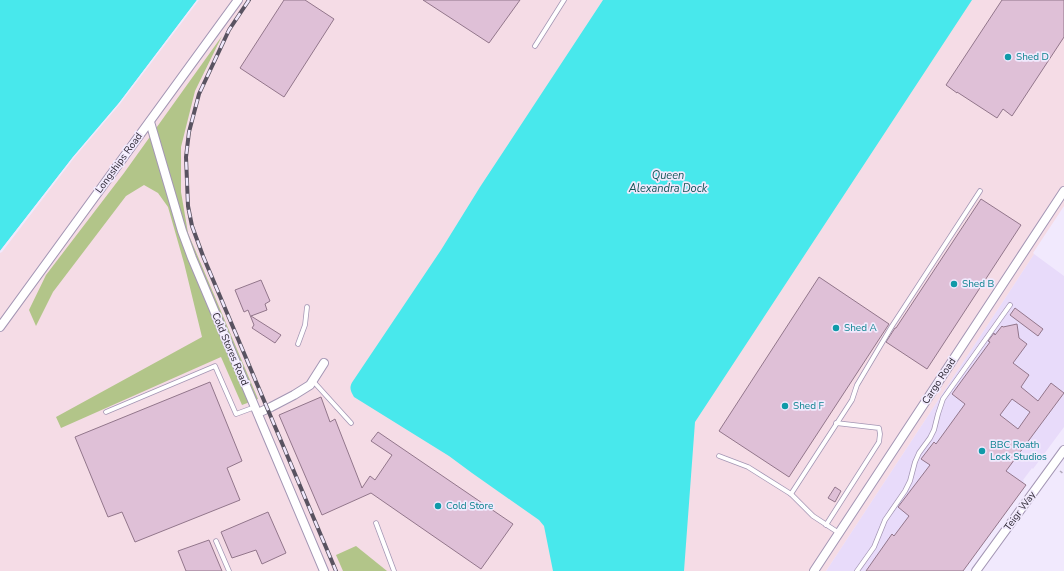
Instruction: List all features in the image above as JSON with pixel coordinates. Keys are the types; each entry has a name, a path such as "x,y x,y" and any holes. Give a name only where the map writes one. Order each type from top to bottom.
{"street":[{"name":"Longships Road","path":"0,327 238,0"},
{"name":"Cold Stores Road","path":"150,122 182,231 192,258 324,571"},
{"name":"Cargo Road","path":"814,571 1064,191"},
{"path":"256,410 268,409 310,385 324,363"},
{"name":"Teigr Way","path":"976,571 1064,450"}],"lane":[{"path":"535,46 564,0"},
{"path":"791,494 852,400 857,385 892,326 980,191"},
{"path":"857,571 874,547 885,520 905,491 910,481 917,458 934,430 943,400 1010,305"},
{"path":"298,344 305,325 307,307"},
{"path":"106,412 215,366 236,414 256,410"},
{"path":"313,381 351,423"},
{"path":"826,525 879,442 880,434 879,428 836,423"},
{"path":"718,456 748,467 791,494 812,516 839,533"},
{"path":"376,523 394,571"},
{"path":"216,541 229,571"}],"path":[{"path":"1060,471 1064,474"}],"shaded area":[{"path":"197,0 1064,0 1064,206 826,571 0,571 0,251 73,157 119,103"},
{"path":"1034,254 1064,276 1064,427 1023,480 1023,483 963,571 826,571"}],"green space":[{"path":"222,36 195,91 181,147 181,192 188,233 258,399 242,405 221,357 61,428 56,417 202,337 184,263 168,207 158,193 144,185 126,196 53,292 36,326 29,310 46,275 124,173"},
{"path":"356,546 387,571 343,571 336,555"}],"water":[{"path":"0,0 197,0 119,103 73,157 0,251"},
{"name":"Queen Alexandra Dock","path":"603,0 972,0 695,422 684,571 553,571 544,526 539,520 449,456 354,397 350,389 353,381 441,250 480,187"}],"pier":[{"path":"197,0 199,0 120,104 74,158 0,253 0,251 73,157 119,103"}],"building":[{"path":"284,0 305,0 334,19 284,97 240,68"},
{"path":"423,0 520,0 489,43"},
{"name":"Shed D","path":"1002,0 1064,0 1064,37 1012,116 1003,109 997,118 946,85"},
{"name":"Shed B","path":"981,199 1021,225 927,369 886,342"},
{"name":"Shed F","path":"819,277 889,324 789,477 719,431"},
{"path":"261,280 270,301 265,304 267,310 251,316 281,335 275,343 252,328 254,325 248,310 244,312 235,290"},
{"path":"1015,308 1043,329 1038,336 1010,315"},
{"name":"BBC Roath Lock Studios","path":"1017,324 1019,338 1027,344 1013,363 1029,375 1021,387 1038,401 1051,383 1064,393 1006,471 1026,485 963,571 866,571 892,534 894,536 909,516 898,507 930,465 921,459 934,442 936,444 965,404 952,394 990,342 988,341 994,333 995,335 1002,326","holes":["1012,399 1030,412 1018,429 1000,415"]},
{"path":"210,382 242,461 227,468 240,500 135,542 122,512 108,517 75,437"},
{"name":"Cold Store","path":"321,397 330,422 335,419 362,488 370,476 375,480 392,455 371,441 378,432 513,524 481,569 371,493 322,515 279,415"},
{"path":"835,487 841,491 835,502 828,498"},
{"path":"268,512 286,553 262,564 256,550 232,558 221,532"},
{"path":"209,540 222,571 186,571 178,551"}],"railway":[{"path":"249,0 229,30 199,94 189,132 186,157 188,206 192,226 203,256 336,571"}],"place":[{"name":"Shed D","path":"1008,57"},
{"name":"Shed B","path":"954,284"},
{"name":"Shed A","path":"836,328"},
{"name":"Shed F","path":"785,406"},
{"name":"BBC Roath Lock Studios","path":"982,451"},
{"name":"Cold Store","path":"438,506"}]}
